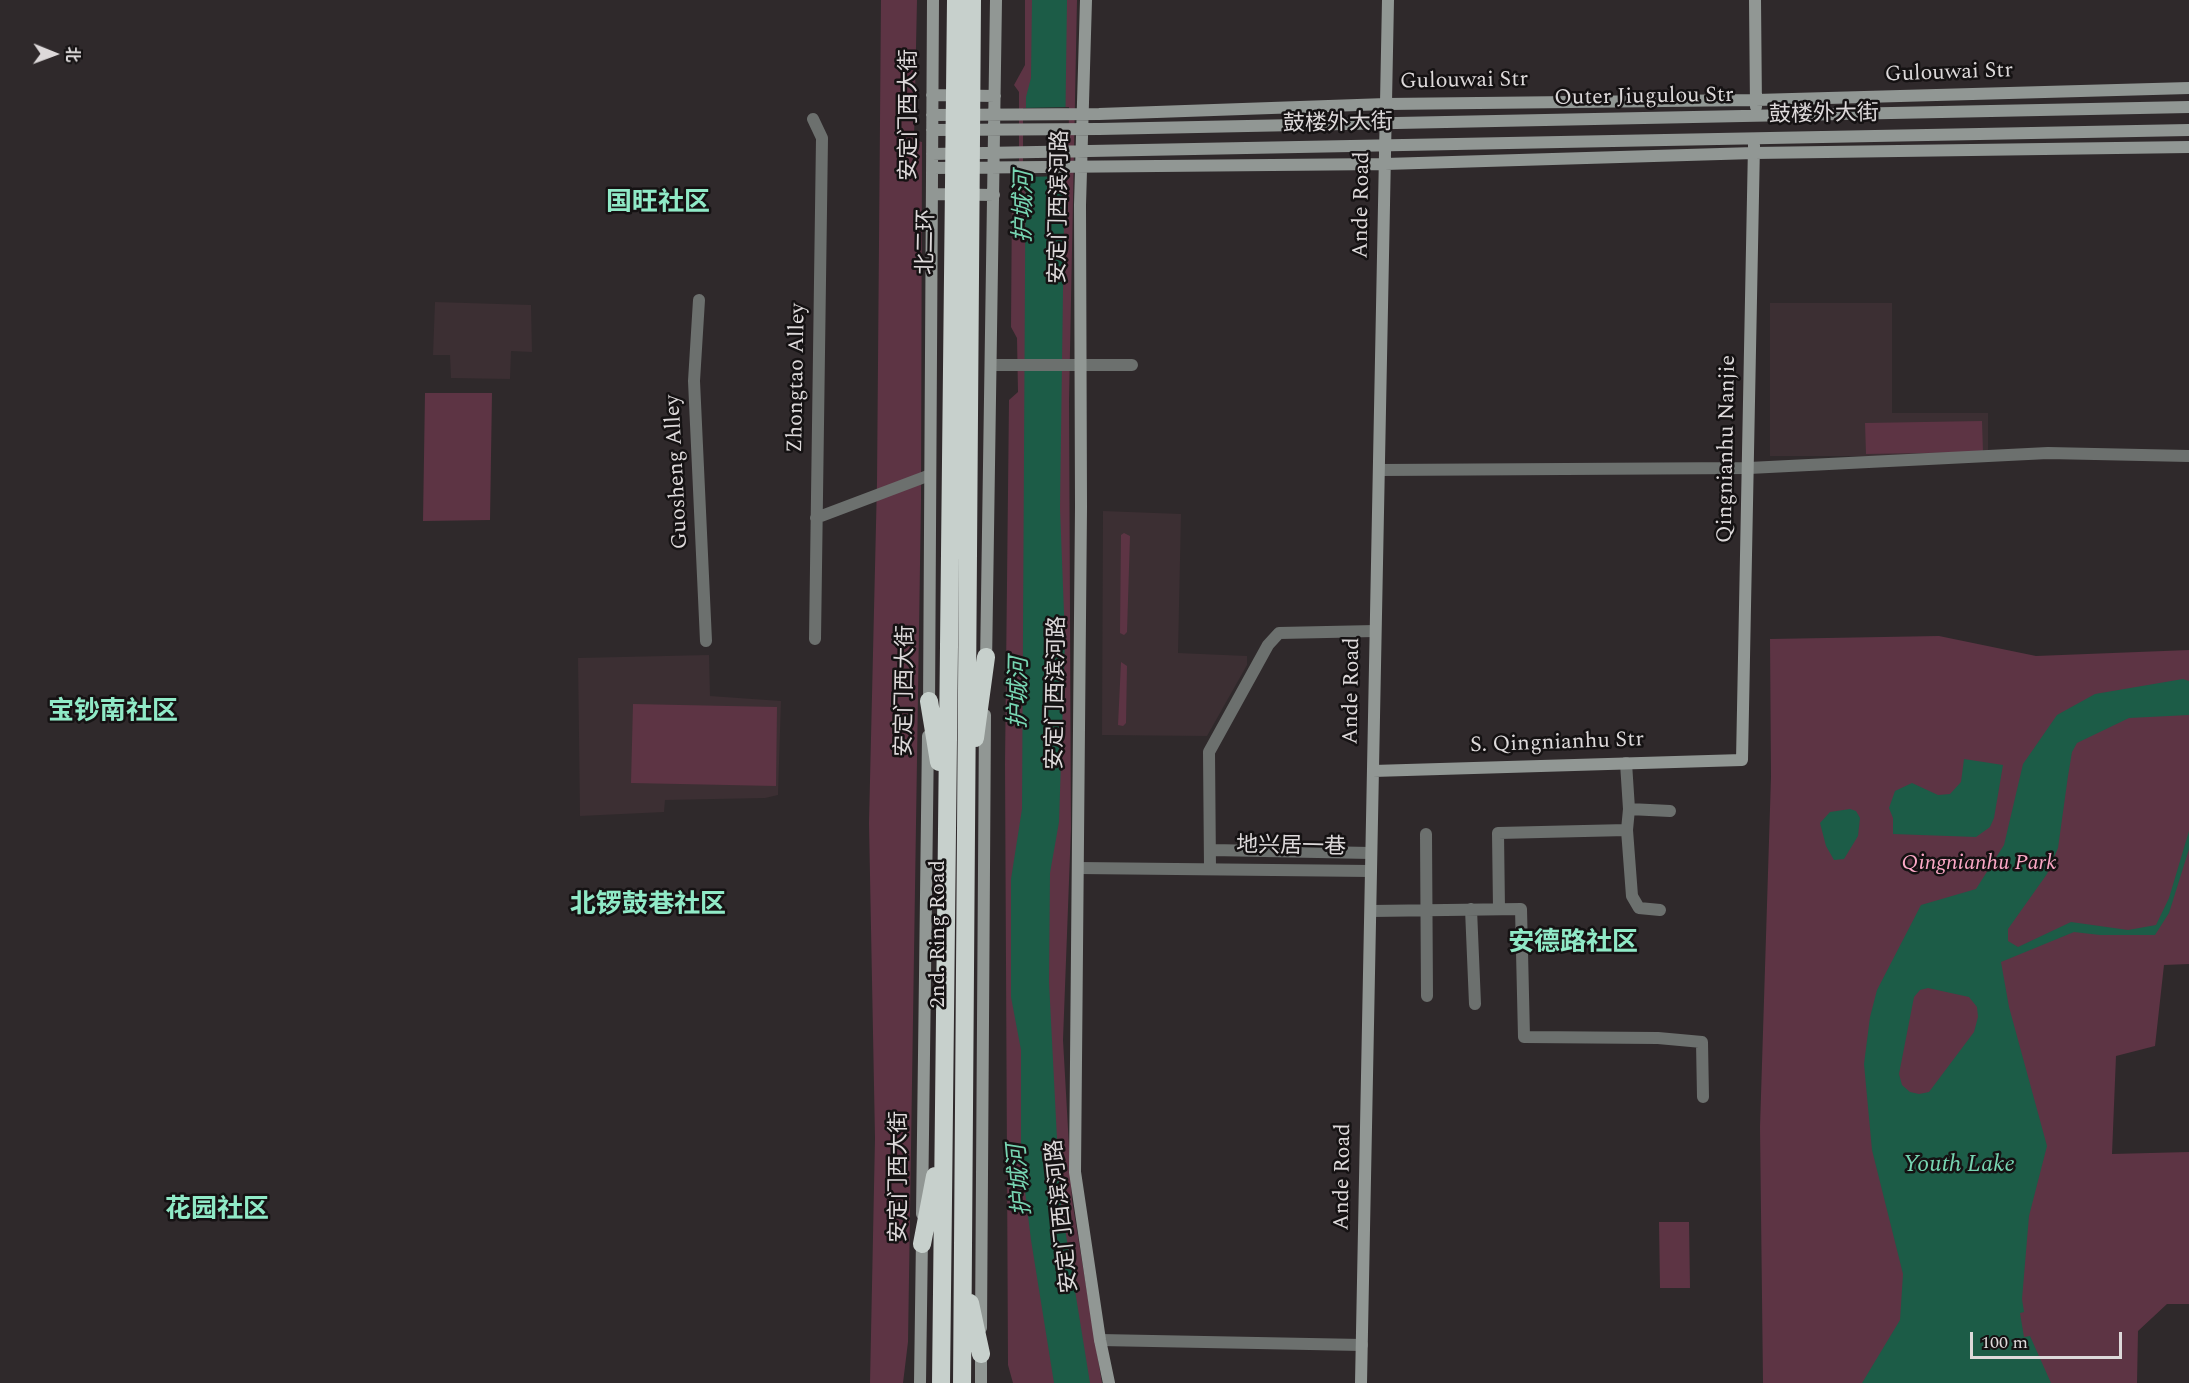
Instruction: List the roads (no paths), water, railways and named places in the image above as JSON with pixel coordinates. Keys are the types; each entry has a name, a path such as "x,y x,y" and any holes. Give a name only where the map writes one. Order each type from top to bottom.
{"highway":[{"name":"北二环","path":"949,486 956,0"},
{"name":"北二环","path":"956,813 972,0"},
{"name":"2nd. Ring Road","path":"949,486 963,1269 962,1383"},
{"path":"956,813 986,657"},
{"path":"929,701 956,813"},
{"name":"2nd. Ring Road","path":"941,1383 944,1133 956,813"},
{"path":"922,1244 944,1133"},
{"path":"963,1269 981,1354"}],"street":[{"name":"安定门西大街","path":"920,1383 929,701 933,0"},
{"path":"981,1383 986,657 996,0"},
{"name":"安定门西滨河路","path":"1086,0 1080,205 1081,507 1076,1172 1100,1340 1109,1383"},
{"name":"Ande Road","path":"1361,1383 1388,0"},
{"path":"1755,0 1756,117"},
{"name":"Gulouwai Str","path":"995,115 1099,114 1386,104 1756,100 2189,88"},
{"path":"932,95 996,96"},
{"name":"Outer Jiugulou Str","path":"995,130 2189,108"},
{"path":"932,114 995,115"},
{"name":"Zhongtao Alley","path":"813,119 822,138 815,639"},
{"path":"932,130 995,130"},
{"name":"鼓楼外大街","path":"1100,159 1384,145 2189,130"},
{"name":"Qingnianhu Nanjie","path":"1626,763 1742,760 1754,138"},
{"name":"鼓楼外大街","path":"1100,159 1385,164 1754,153 2189,147"},
{"path":"932,154 995,161 1012,168 1100,159"},
{"path":"932,168 995,161 1012,154 1100,159"},
{"path":"932,194 994,195"},
{"name":"Guosheng Alley","path":"699,300 694,381 706,641"},
{"path":"991,365 1132,365"},
{"path":"1379,470 1749,468 2048,453 2189,456"},
{"path":"816,518 930,475"},
{"path":"1210,868 1209,752 1268,645 1279,633 1375,631"},
{"path":"1626,763 1629,809 1627,830 1632,896 1639,908 1660,910"},
{"name":"S. Qingnianhu Str","path":"1373,771 1626,763"},
{"path":"1629,809 1670,811"},
{"path":"1499,909 1498,833 1627,830"},
{"path":"1426,834 1427,996"},
{"name":"地兴居一巷","path":"1211,850 1371,853"},
{"name":"地兴居一巷","path":"1078,868 1371,871"},
{"path":"1471,909 1475,1004"},
{"path":"1371,911 1521,909 1524,1037 1658,1038 1702,1042 1703,1097"},
{"path":"1100,1340 1362,1345"}],"water":[{"name":"护城河","path":"1032,0 1067,0 1060,508 1065,640 1059,822 1050,873 1049,982 1060,1198 1090,1383 1054,1383 1031,1240 1021,1158 1021,1050 1011,997 1011,879 1022,809 1026,97 1031,78"},
{"name":"Youth Lake","path":"2183,679 2189,681 2189,715 2129,718 2077,743 2072,752 2058,848 2047,874 2008,929 2008,941 2018,947 2071,922 2128,930 2156,925 2169,898 2189,831 2189,849 2169,913 2155,935 2100,935 2074,932 2001,962 2009,1007 2047,1146 2029,1216 2022,1299 2024,1312 2020,1313 2024,1337 2030,1336 2051,1383 1862,1383 1900,1320 1903,1274 1872,1150 1864,1064 1870,1017 1877,990 1921,905 1976,889 2004,845 2023,764 2057,715 2095,694","holes":["1928,988 1969,997 1977,1007 1978,1017 1974,1032 1929,1092 1919,1094 1910,1092 1902,1085 1899,1074 1914,997 1920,990"]},
{"path":"1964,759 2003,765 1994,818 1990,827 1976,837 1893,834 1893,818 1889,808 1895,791 1912,783 1938,795 1950,794 1961,782"},
{"path":"1850,809 1856,811 1860,818 1858,836 1844,859 1834,860 1826,846 1820,823 1830,812"}],"district":[{"name":"国旺社区","path":"658,205"},
{"name":"宝钞南社区","path":"113,714"},
{"name":"北锣鼓巷社区","path":"648,907"},
{"name":"安德路社区","path":"1573,945"},
{"name":"花园社区","path":"217,1212"}],"park label":[{"name":"Qingnianhu Park","path":"1979,865"}]}
